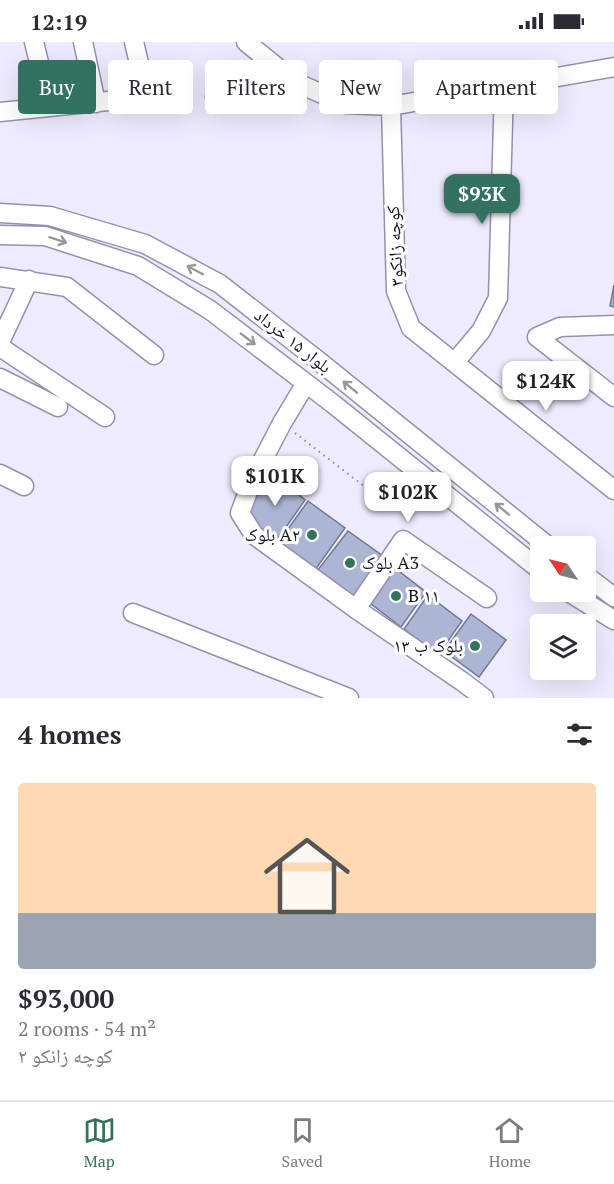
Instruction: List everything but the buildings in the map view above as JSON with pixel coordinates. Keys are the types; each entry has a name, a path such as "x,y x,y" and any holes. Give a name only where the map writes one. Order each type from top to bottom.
{"street":[{"path":"34,42 38,60"},
{"path":"83,42 87,60"},
{"path":"96,103 147,97 134,42"},
{"path":"246,42 268,60"},
{"path":"558,77 614,67"},
{"path":"0,112 18,110"},
{"name":"کوچه زانکو۳","path":"391,114 396,291 411,328 614,490"},
{"path":"455,363 481,331 498,298 503,114"},
{"name":"بلوار ۱۵ خرداد","path":"0,213 51,216 145,244 220,284 536,536"},
{"name":"بلوار ۱۵ خرداد","path":"0,235 45,236 138,266 210,310 306,383 530,562"},
{"path":"0,277 67,287 154,354"},
{"path":"0,342 29,280"},
{"path":"614,325 560,327 537,338 614,398"},
{"path":"0,347 105,417"},
{"path":"0,378 58,407"},
{"path":"306,383 252,481 240,513 254,535 484,698"},
{"path":"0,474 24,486"},
{"path":"356,609 403,540 487,598"},
{"path":"596,583 614,597"},
{"path":"585,602 614,620"},
{"path":"133,613 349,698"}],"path":[{"path":"282,423 395,510"}],"place":[{"name":"بلوک A۲","path":"312,535"},
{"name":"بلوک A3","path":"350,563"},
{"name":"B ۱۱","path":"396,596"},
{"name":"بلوک ب ۱۳","path":"475,646"}]}
